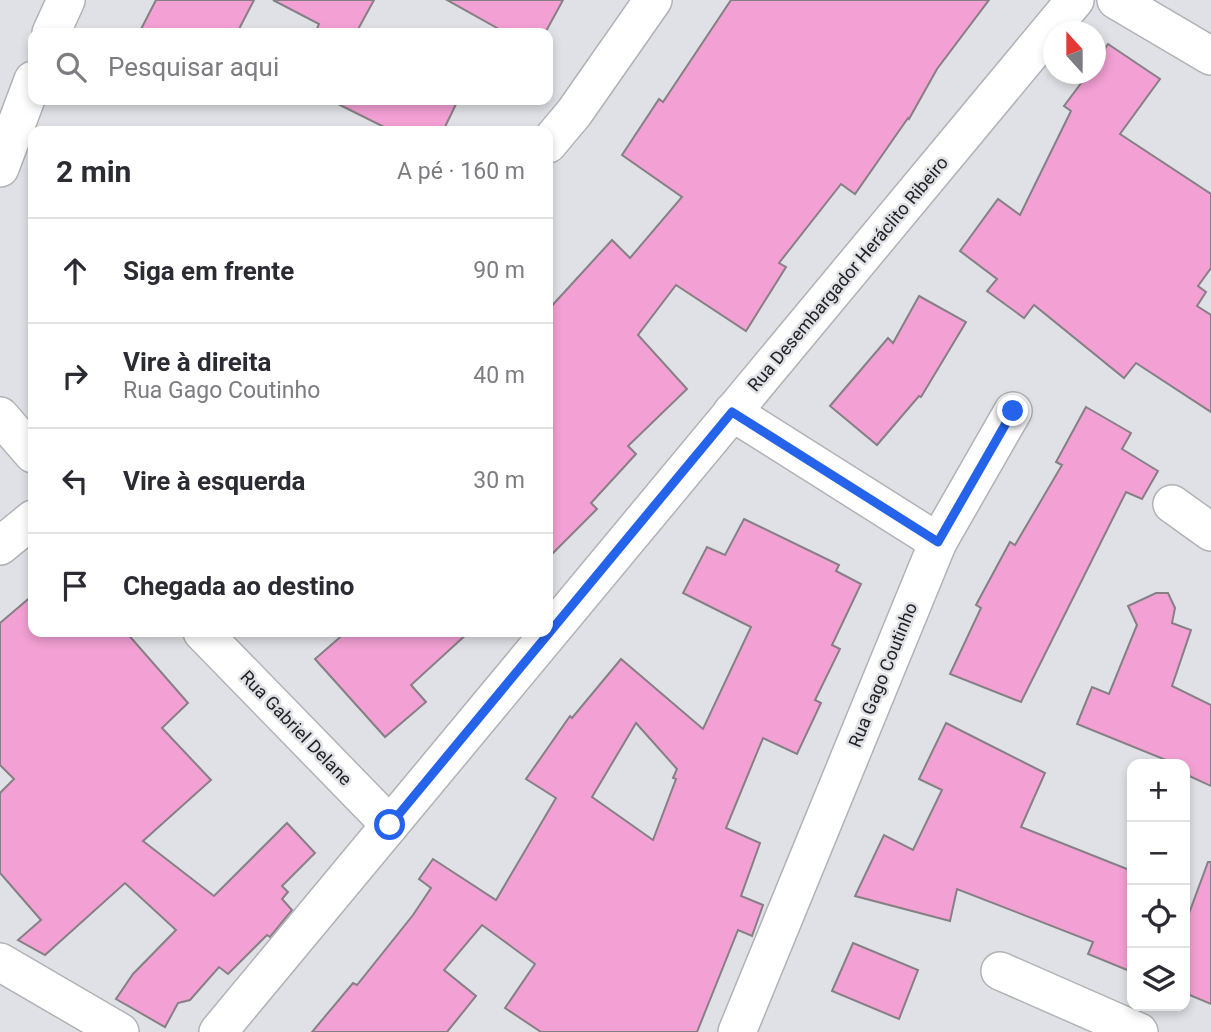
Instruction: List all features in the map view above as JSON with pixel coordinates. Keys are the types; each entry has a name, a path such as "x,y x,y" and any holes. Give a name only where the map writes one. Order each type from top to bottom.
{"street":[{"path":"53,28 66,0"},
{"path":"553,138 574,113 653,0"},
{"name":"Rua Desembargador Heráclito Ribeiro","path":"553,628 1075,0"},
{"path":"1116,0 1211,57"},
{"path":"0,168 28,93"},
{"name":"Rua Gago Coutinho","path":"737,1032 938,542 1013,411"},
{"path":"732,412 938,542"},
{"path":"0,416 28,448"},
{"path":"1172,504 1211,532"},
{"path":"0,546 28,523"},
{"name":"Rua Gabriel Delane","path":"207,637 390,825"},
{"name":"Rua Desembargador Heráclito Ribeiro","path":"218,1032 546,637"},
{"path":"0,962 120,1032"},
{"path":"1000,971 1139,1032"}],"building":[{"path":"156,0 254,0 240,28 142,28"},
{"path":"273,0 374,0 359,28 317,28 319,24"},
{"path":"447,0 563,0 548,28 497,28"},
{"path":"731,0 989,0 937,69 909,119 855,194 841,184 779,263 786,267 746,331 676,285 638,335 687,389 628,446 636,454 591,503 597,509 553,553 553,305 612,240 630,258 682,197 622,155 659,99 663,102"},
{"path":"1108,44 1160,79 1120,134 1211,194 1211,268 1198,286 1206,292 1197,306 1211,315 1211,412 1136,363 1124,378 1034,305 1024,318 987,291 997,279 960,251 998,199 1020,215 1071,111 1064,106 1080,84 1106,84"},
{"path":"340,105 456,105 445,126 382,126"},
{"path":"919,296 966,322 921,397 919,396 877,445 830,406 888,338 893,343"},
{"path":"1086,407 1131,433 1122,449 1158,471 1142,499 1126,492 1021,702 950,674 981,608 976,605 1010,542 1015,545 1062,465 1056,462"},
{"path":"744,519 839,565 836,571 861,584 832,645 840,649 815,700 821,703 797,754 763,738 726,828 760,843 741,896 763,905 752,936 738,930 697,1032 541,1032 505,1008 535,964 482,925 444,970 476,996 447,1032 312,1032 353,983 357,985 413,915 431,888 419,879 433,859 496,900 556,798 526,779 570,716 572,718 621,659 703,729 751,627 683,593 707,547 725,555","holes":["636,723 677,769 673,778 676,779 653,840 592,797"]},
{"path":"1156,593 1168,593 1175,608 1172,623 1191,630 1172,686 1211,705 1211,786 1190,776 1190,759 1164,759 1077,724 1092,687 1109,694 1137,625 1128,606"},
{"path":"28,599 28,637 130,637 188,703 162,728 211,780 143,841 214,896 287,823 315,853 282,886 288,892 282,899 292,910 270,937 267,935 228,974 219,967 190,1000 178,1003 165,1027 116,999 133,974 176,930 125,883 45,955 18,940 41,920 0,873 0,793 14,779 0,765 0,623"},
{"path":"340,637 464,637 411,685 426,702 385,737 315,659"},
{"path":"946,723 1045,773 1021,827 1127,869 1127,970 1088,954 1093,942 957,889 950,921 855,896 884,835 913,850 942,790 919,779"},
{"path":"1208,862 1211,862 1211,1004 1190,995 1190,911"},
{"path":"853,943 918,970 899,1019 832,991"}],"route":[{"path":"390,825 732,412 938,542 1013,411"}]}
